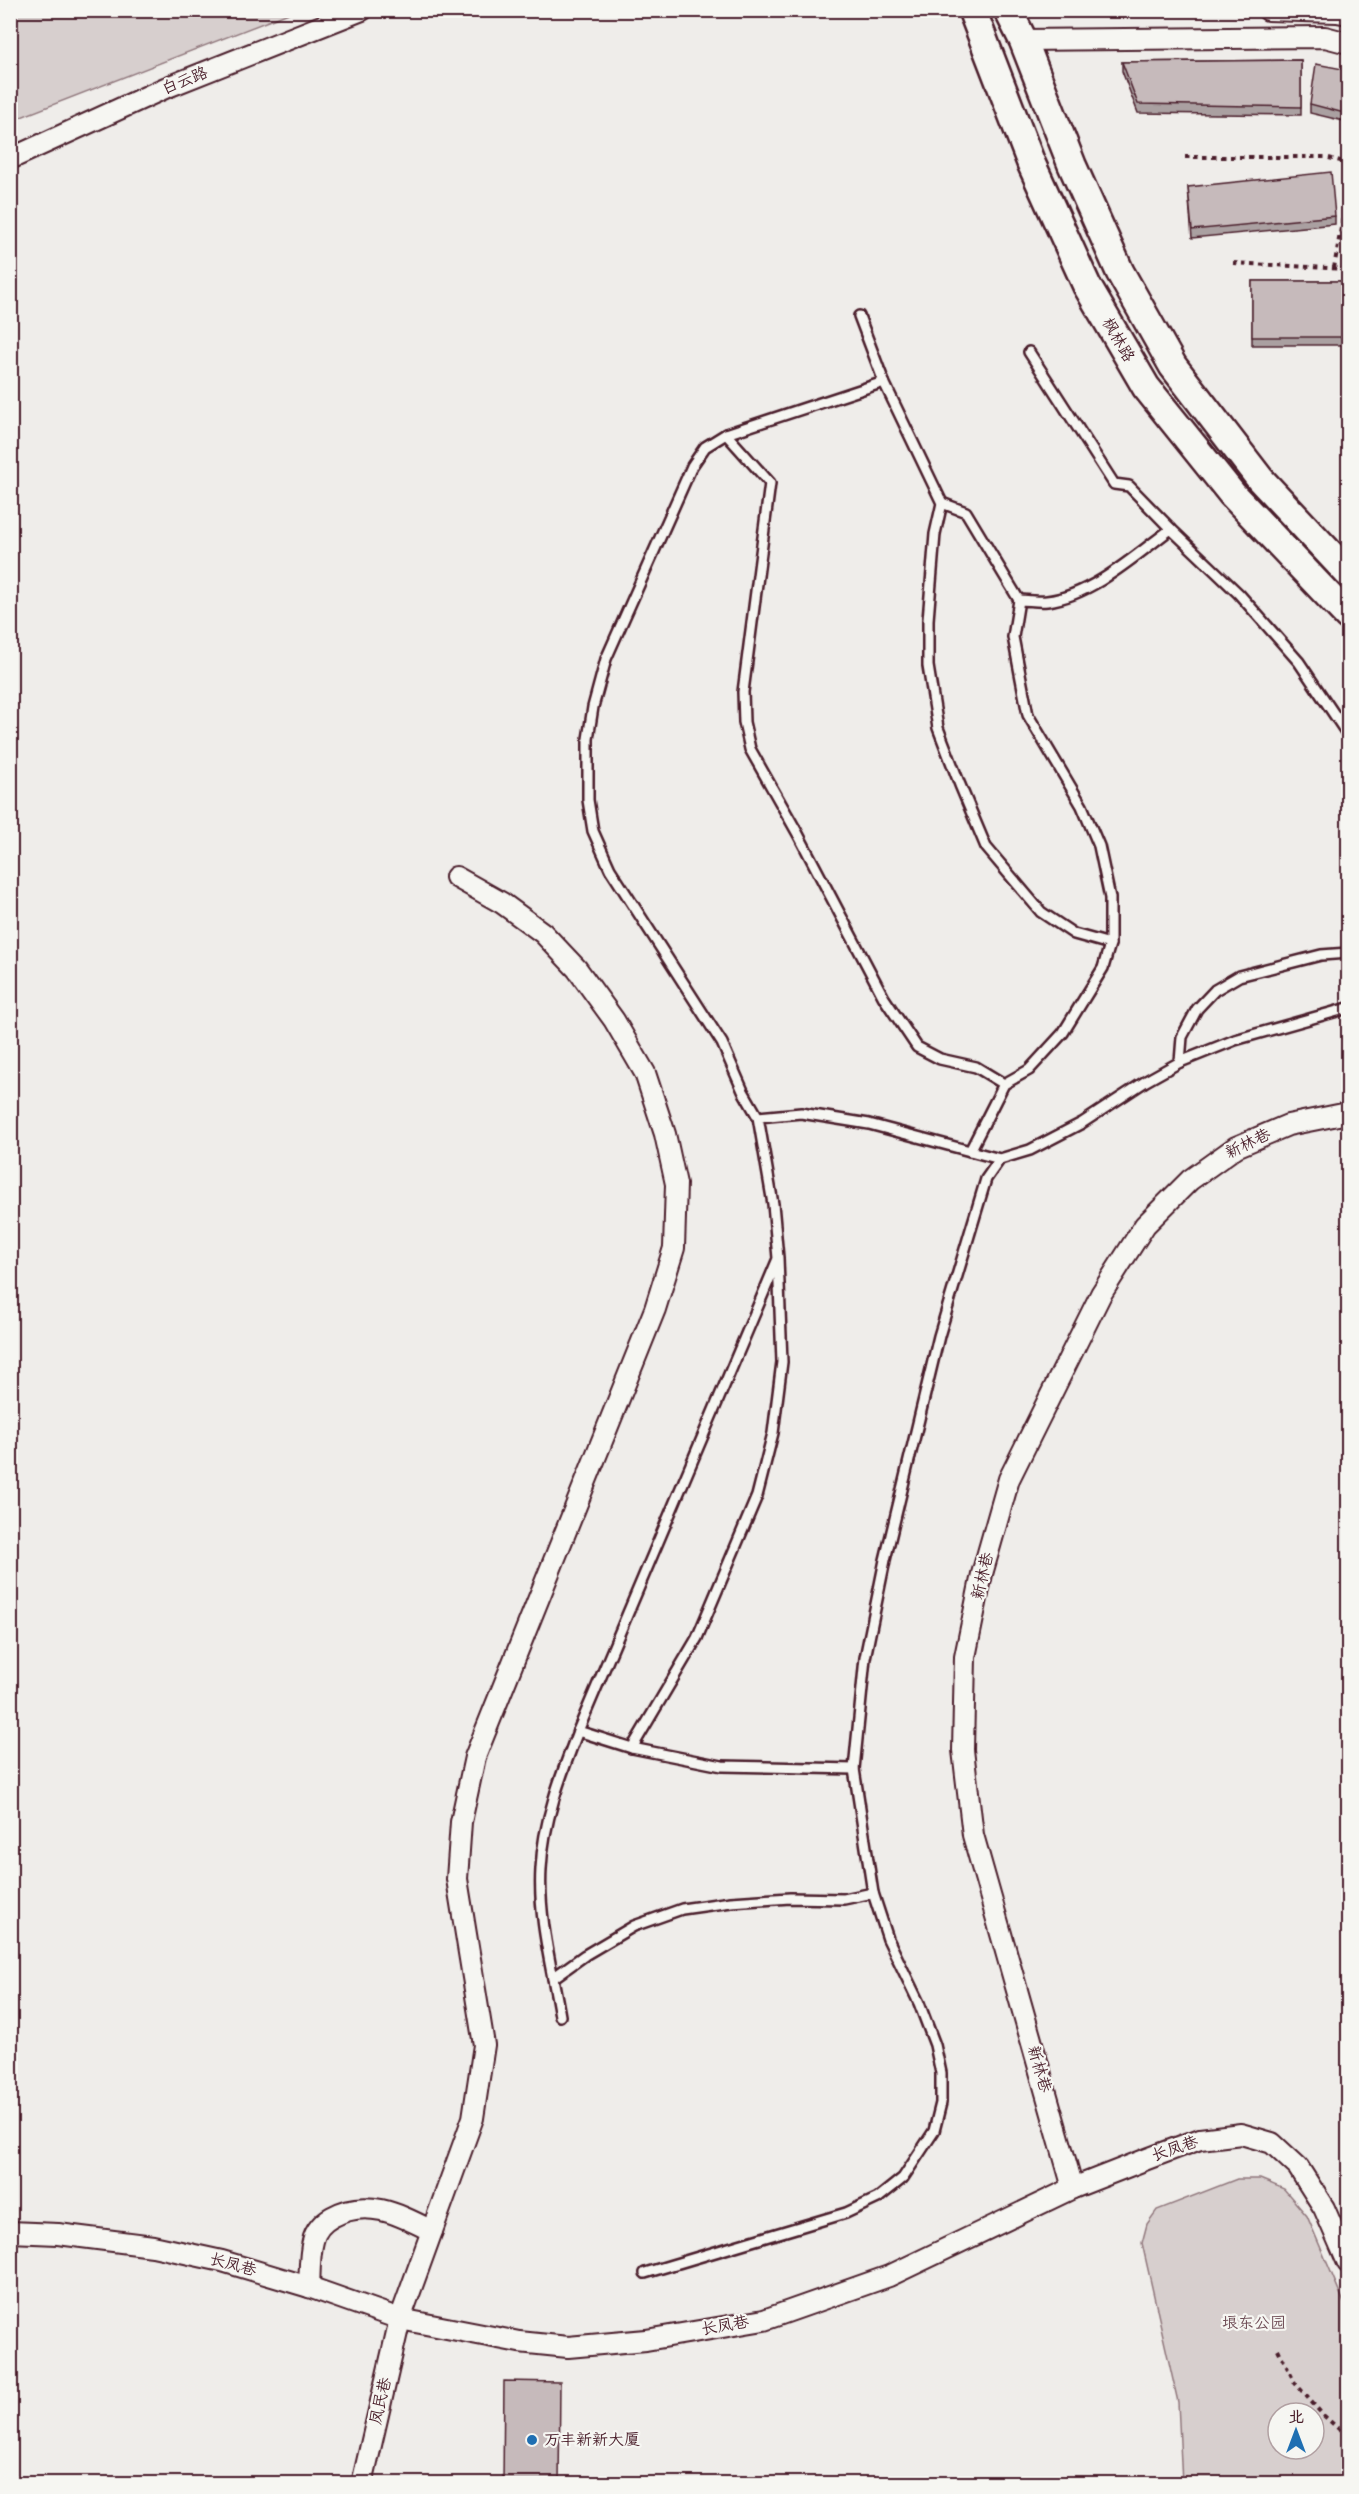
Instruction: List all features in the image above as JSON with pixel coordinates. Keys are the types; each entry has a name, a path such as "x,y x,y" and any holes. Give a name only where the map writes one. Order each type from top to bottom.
{"main road":[{"name":"枫林路","path":"972,10 1031,163 1087,286 1146,387 1232,494 1348,616"},
{"path":"1008,10 1023,40 1072,165 1120,272 1173,366 1260,479 1348,573"}],"street":[{"name":"白云路","path":"10,159 165,88 362,10"},
{"path":"1268,10 1348,14"},
{"path":"1023,40 1325,37 1348,43"},
{"name":"凤民巷","path":"362,2484 400,2319 473,2118 484,2045 477,1987 464,1929 457,1879 461,1822 475,1757 655,1309 674,1248 675,1184 665,1134 645,1073 614,1020 577,969 543,933 502,903 456,877"},
{"name":"新林巷","path":"1073,2188 973,1835 963,1750 965,1657 982,1575 1009,1479 1101,1294 1145,1225 1190,1180 1236,1147 1288,1125 1348,1113"},
{"name":"长凤巷","path":"10,2232 58,2234 153,2246 222,2261 309,2287 400,2319 519,2342 567,2347 646,2340 764,2320 889,2276 1073,2188 1200,2139 1241,2134 1272,2143 1298,2167 1324,2208 1348,2263"},
{"path":"309,2287 313,2240 323,2222 341,2212 365,2207 396,2213 432,2232"}],"lane":[{"path":"859,316 884,381 942,503 935,534 928,620 928,666 938,728 986,847 1041,912 1074,934 1110,944"},
{"path":"1029,352 1114,484 1129,486 1171,530 1239,594 1299,662 1348,735"},
{"path":"632,1748 697,1638 757,1496 773,1433 782,1362 778,1258 773,1204 758,1116 743,1091 722,1043 610,869 592,831 586,771 592,707 606,659 692,466 705,447 726,435 884,381"},
{"path":"726,435 770,483 743,692 744,722 750,749 798,834 884,998 917,1047 940,1059 976,1067 1004,1084"},
{"path":"942,503 966,512 1019,600 1013,637 1028,715 1082,806 1099,846 1110,898 1110,944 1103,968 1063,1033 1029,1070 1004,1084 970,1151"},
{"path":"1019,600 1047,601 1083,590 1171,530"},
{"path":"1180,1062 1182,1037 1197,1009 1215,990 1239,976 1321,955 1348,953"},
{"path":"758,1116 801,1113 869,1124 1000,1159 1030,1150 1082,1123 1146,1081 1180,1062 1235,1040 1348,1008"},
{"path":"645,2272 846,2213 878,2198 903,2178 934,2131 941,2103 941,2073 935,2045 919,2003 888,1939 873,1893 854,1769 865,1658 885,1560 939,1336 986,1179 1000,1159"},
{"path":"560,2016 542,1910 541,1868 558,1783 778,1258"},
{"path":"578,1731 632,1748 722,1766 854,1769"},
{"path":"553,1978 585,1955 634,1926 682,1909 742,1901 844,1899 873,1893"}],"path":[{"path":"1185,157 1325,157 1348,163"},
{"path":"1334,268 1348,187"},
{"path":"1233,263 1348,269"},
{"path":"1278,2349 1295,2383 1322,2414 1348,2437"}],"green space":[{"path":"11,10 294,10 294,11 11,121"},
{"name":"埌东公园","path":"1237,2179 1260,2179 1284,2189 1307,2216 1348,2312 1348,2483 1182,2483 1178,2402 1142,2243 1147,2224 1157,2210"}],"building":[{"path":"1301,60 1301,107 1138,104 1122,62"},
{"path":"1316,64 1348,70 1348,114 1310,104"},
{"path":"1331,172 1335,216 1192,230 1188,187"},
{"path":"1252,281 1348,281 1348,337 1252,337"},
{"name":"万丰新新大厦","path":"504,2381 560,2382 559,2484 503,2484"}],"place":[{"name":"万丰新新大厦","path":"532,2440"}]}
